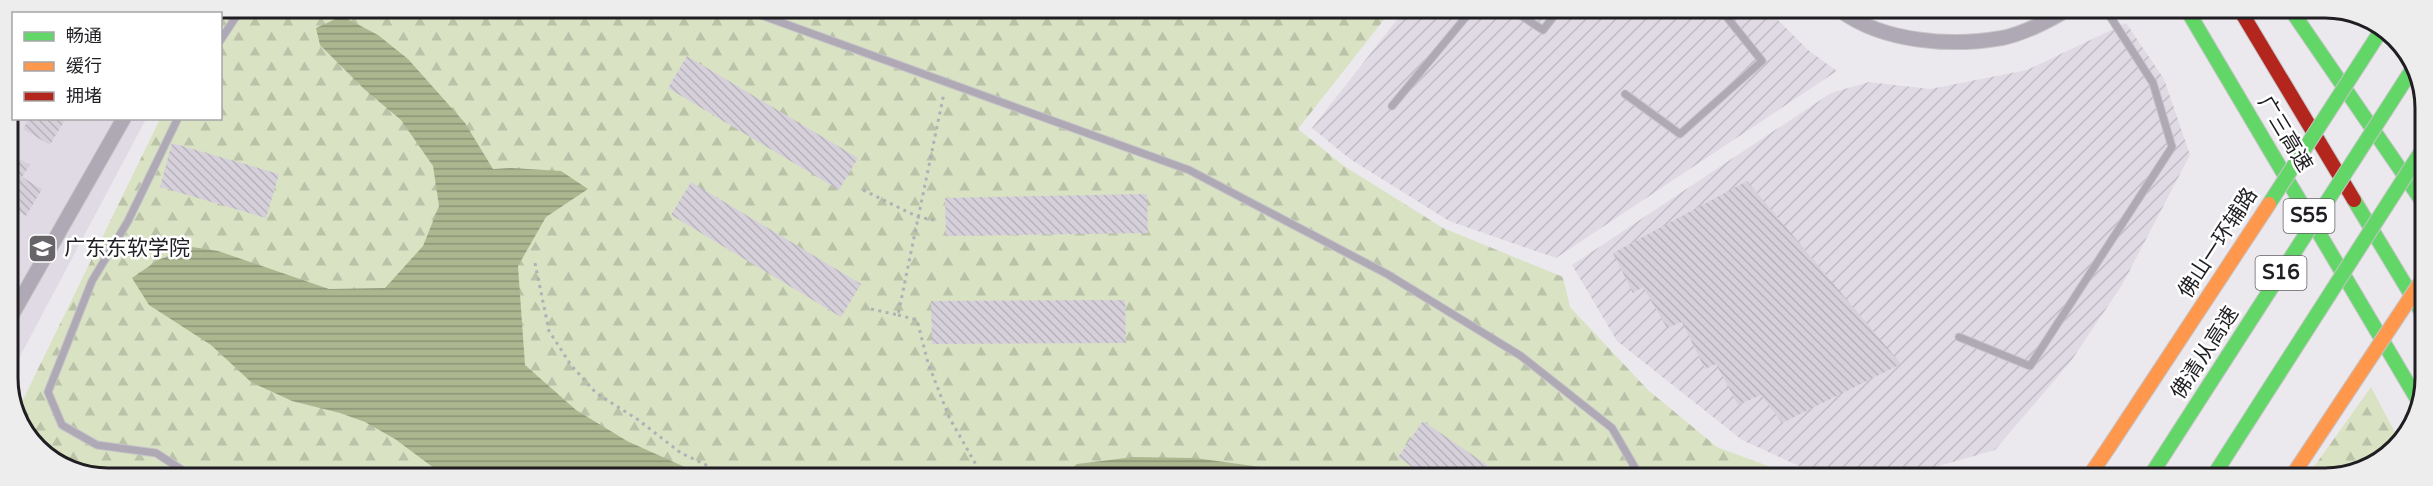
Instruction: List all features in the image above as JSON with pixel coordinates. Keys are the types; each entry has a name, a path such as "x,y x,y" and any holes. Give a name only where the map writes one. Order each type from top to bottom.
{"main road":[{"name":"广三高速","path":"2192,18 2413,393"},
{"name":"广三高速","path":"2245,18 2415,301"},
{"path":"2297,18 2415,191"},
{"name":"佛山一环辅路","path":"2095,468 2378,35"},
{"name":"佛清从高速","path":"2155,468 2408,75"},
{"name":"S16","path":"2218,468 2415,161"},
{"path":"2298,468 2415,291"}],"street":[{"path":"1851,18 1882,32 1910,38 1959,42 2004,38 2051,18"},
{"path":"18,304 123,120"}],"lane":[{"path":"222,38 235,18"},
{"path":"768,18 1189,170 1387,274 1521,356 1612,428 1635,468"},
{"path":"1392,106 1465,18"},
{"path":"1525,18 1543,30 1552,18"},
{"path":"1624,94 1680,134 1762,60 1728,18"},
{"path":"1959,337 2030,366 2172,147 2153,83 2111,18"},
{"path":"177,120 128,221 92,281 48,392 62,425 97,445 156,453 179,468"}],"path":[{"path":"898,315 946,83"},
{"path":"863,190 918,217 934,220"},
{"path":"535,263 549,331 571,365 596,393 637,419 681,453 712,468"},
{"path":"871,309 917,320 928,363 950,417 978,468"}],"shaded area":[{"path":"338,18 346,18 378,35 408,59 465,123 493,169 561,171 588,189 546,217 518,266 525,365 576,410 627,441 687,468 434,468 395,439 365,422 292,401 251,382 211,345 149,305 132,278 158,260 192,247 218,251 329,289 385,288 423,246 439,206 433,166 401,120 364,89 320,45 316,28"},
{"path":"1398,18 1777,18 1808,50 1837,71 1556,258 1449,221 1350,159 1312,128"},
{"path":"2126,23 2164,79 2190,155 2122,285 2071,361 1995,450 1932,468 1803,468 1742,440 1617,341 1572,265 1831,93 1869,82 1930,89 2027,70"},
{"name":"广东东软学院","path":"18,120 145,120 18,360"},
{"path":"1134,457 1195,458 1268,468 1072,468 1077,464"}],"green space":[{"path":"222,18 1385,18 1298,129 1344,166 1443,228 1563,277 1570,307 1648,390 1717,447 1773,468 108,468 79,463 58,453 37,433 30,423 22,402 160,120 222,120"},
{"path":"2371,387 2396,433 2384,446 2359,461 2331,468 2313,468"}],"building":[{"path":"687,56 858,158 839,190 668,88"},
{"path":"29,120 65,120 50,145 23,129"},
{"path":"172,143 279,174 266,218 160,187"},
{"path":"18,158 30,165 22,177 42,189 26,216 18,211"},
{"path":"1747,181 1901,364 1782,423 1761,395 1738,405 1716,364 1705,369 1682,322 1667,328 1643,287 1633,293 1613,253"},
{"path":"691,182 861,284 841,317 671,215"},
{"path":"1147,194 1148,233 946,236 945,198"},
{"path":"1125,300 1126,343 932,344 931,301"},
{"path":"1423,421 1491,468 1414,468 1398,457"}],"traffic: fast":[{"path":"2192,18 2413,393"},
{"path":"2296,18 2415,191"},
{"path":"2269,204 2378,35"},
{"path":"2155,468 2408,75"},
{"path":"2218,468 2415,161"},
{"path":"2354,200 2415,301"}],"traffic: slow":[{"path":"2109,447 2269,204"},
{"path":"2297,468 2415,291"},
{"path":"2095,468 2109,447"}],"traffic: jam":[{"path":"2245,18 2354,200"}],"place":[{"name":"广东东软学院","path":"43,248"}]}
